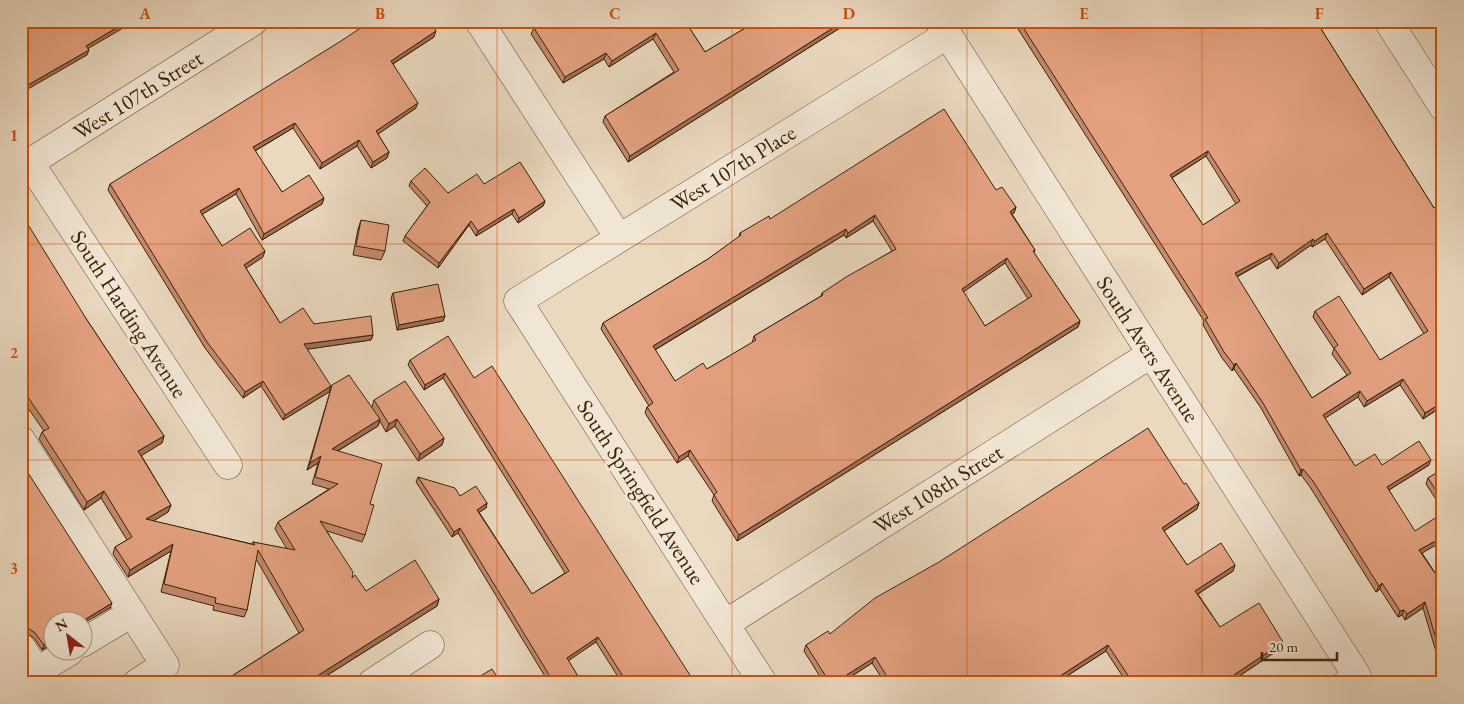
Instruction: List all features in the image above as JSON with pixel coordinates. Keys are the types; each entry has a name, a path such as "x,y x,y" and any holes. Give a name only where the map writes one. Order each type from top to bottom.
{"street":[{"name":"West 107th Street","path":"25,165 254,21"},
{"path":"480,21 619,238"},
{"path":"1388,21 1443,107"},
{"name":"West 107th Place","path":"518,301 619,238 943,28"},
{"name":"South Avers Avenue","path":"943,28 1151,354 1352,680"},
{"name":"South Harding Avenue","path":"25,165 228,465"},
{"name":"South Springfield Avenue","path":"518,301 763,683"},
{"name":"West 108th Street","path":"725,624 1151,354"},
{"path":"21,440 165,664 137,683"},
{"path":"92,637 132,613"},
{"path":"372,683 430,645"},
{"path":"21,647 41,677 58,662"}],"building":[{"path":"21,21 128,21 86,46 89,50 21,89"},
{"path":"371,21 430,21 436,31 391,61 418,103 376,131 389,152 373,162 359,140 322,163 295,123 253,147 282,192 309,175 324,198 264,234 239,188 200,211 222,246 250,228 265,251 244,265 280,323 303,308 314,324 371,316 373,335 304,344 331,386 285,415 263,381 245,392 207,342 110,184"},
{"path":"546,21 685,21 705,52 757,21 844,21 630,156 605,116 679,70 656,33 612,61 606,53 565,77 534,28"},
{"path":"1019,21 1316,21 1434,208 1436,206 1443,216 1443,402 1425,413 1403,379 1367,401 1360,391 1323,415 1355,466 1375,454 1382,465 1419,441 1431,460 1387,487 1415,531 1443,513 1443,537 1419,550 1443,585 1443,662 1425,602 1407,614 1404,610 1400,611 1382,583 1379,586 1313,481 1303,469 1301,470 1263,403 1236,363 1234,365 1224,352 1205,319 1208,318","holes":["1208,151 1240,201 1203,225 1170,175","1327,233 1364,289 1391,272 1428,331 1380,360 1339,296 1315,311 1338,345 1334,348 1351,373 1312,398 1235,273 1272,253 1279,263 1313,239 1315,241"]},
{"path":"944,109 996,190 1002,187 1016,207 1010,212 1035,250 1033,251 1080,321 739,535 714,495 717,492 690,450 679,457 647,407 653,403 603,323 708,259 741,235 740,233 769,216 770,219","holes":["875,215 896,249 846,277 822,293 823,295 754,336 756,340 707,369 703,363 675,381 653,346 846,229 848,233","1007,258 1032,296 985,326 962,289"]},
{"path":"520,162 545,201 519,218 514,209 478,231 471,221 439,263 405,236 430,202 411,181 425,168 448,193 477,174 484,184"},
{"path":"361,220 389,225 385,251 356,246"},
{"path":"27,223 87,320 164,436 138,451 171,505 146,519 255,545 253,542 295,550 278,522 338,484 315,477 321,456 310,463 332,385 349,375 380,419 332,449 382,464 370,504 374,505 365,535 320,521 353,572 352,578 355,575 366,591 415,560 439,599 306,683 221,683 304,630 258,550 247,610 215,603 216,598 164,584 173,544 130,570 115,547 132,537 104,491 87,502 42,432 49,428 21,387 21,226"},
{"path":"438,284 445,316 399,325 393,293"},
{"path":"448,336 474,378 492,366 695,683 623,683 626,681 598,637 567,658 582,683 554,683 460,528 454,532 418,477 455,488 460,496 476,486 487,503 477,510 532,594 569,571 445,373 425,385 410,360"},
{"path":"405,381 444,438 420,454 397,419 389,424 374,400"},
{"path":"1148,428 1184,484 1186,483 1199,503 1162,528 1187,565 1221,543 1235,565 1195,591 1220,627 1259,603 1283,642 1222,683 1133,683 1108,645 1057,678 1060,683 891,683 875,657 834,683 830,683 806,645 828,631 830,634 875,598 939,562"},
{"path":"21,462 112,603 92,615 92,612 42,612 42,642 35,633 28,628 21,617"},
{"path":"1443,469 1443,501 1428,478"},
{"path":"492,669 501,683 469,683"}]}
